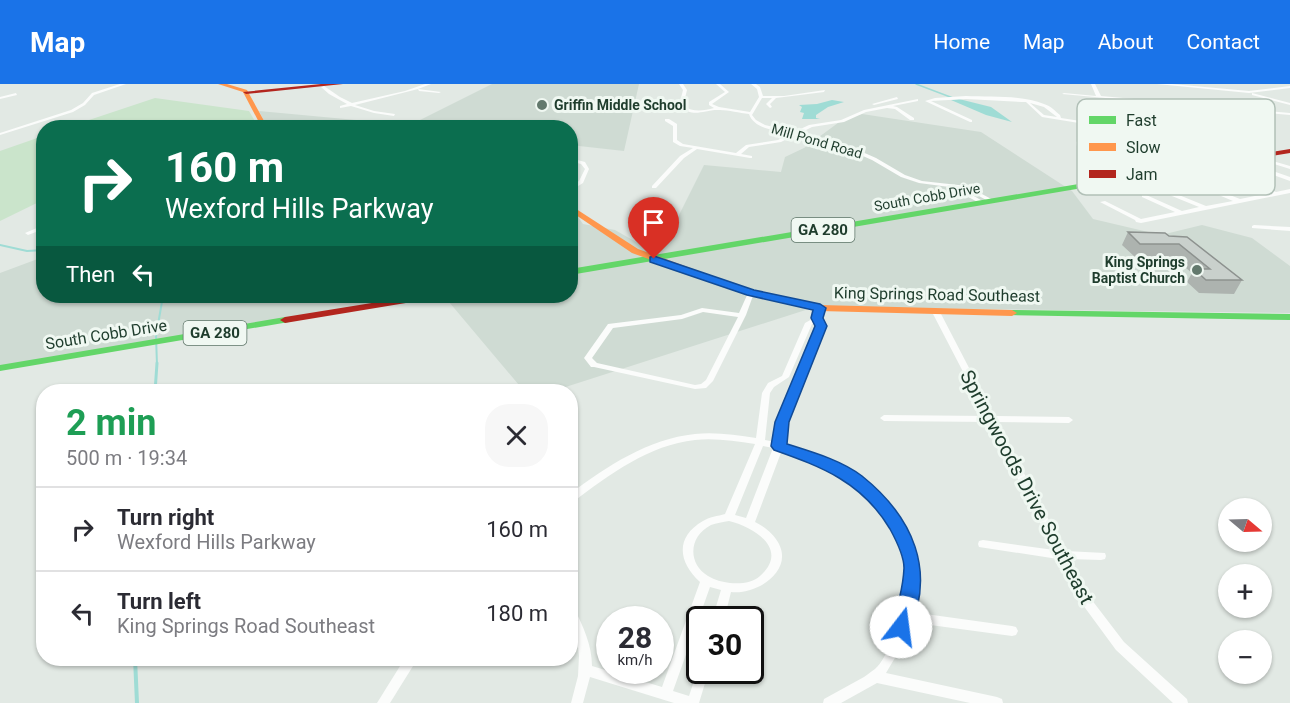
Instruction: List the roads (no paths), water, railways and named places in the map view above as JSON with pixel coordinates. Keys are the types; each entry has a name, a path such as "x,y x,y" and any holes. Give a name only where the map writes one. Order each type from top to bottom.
{"main road":[{"path":"221,84 238,87 246,92 261,120"},
{"path":"246,92 339,84"},
{"name":"South Cobb Drive","path":"1275,154 1290,151"},
{"name":"South Cobb Drive","path":"578,271 1077,187"},
{"name":"King Springs Road Southeast","path":"578,212 635,251 654,259 751,293 818,313 936,312 1290,317"},
{"name":"South Cobb Drive","path":"0,368 388,303"}],"street":[{"path":"44,120 72,111 84,104 93,94 124,84"},
{"path":"341,107 429,84"},
{"path":"681,84 685,90 680,102 683,109 700,112 718,108"},
{"path":"718,84 727,92 710,104 735,113 750,113 761,96 759,88 753,84"},
{"path":"1093,84 1099,97"},
{"path":"1159,84 1249,92 1290,87"},
{"path":"1221,84 1273,99"},
{"path":"323,87 367,112 394,115"},
{"path":"416,89 439,92"},
{"path":"761,96 825,90"},
{"path":"0,98 16,93"},
{"path":"1064,94 1121,99"},
{"path":"770,107 768,104 775,96"},
{"path":"970,121 927,101 958,96 1043,104 1059,116 1059,119"},
{"path":"874,104 903,97 917,100 947,117"},
{"path":"889,107 896,103 917,100"},
{"path":"1275,100 1290,104"},
{"path":"1028,103 1042,116 1077,123"},
{"path":"737,155 748,146 779,141 811,126 842,121 865,111 897,108 912,119"},
{"name":"Mill Pond Road","path":"750,113 754,121 764,126 861,153 911,179 958,188 988,202"},
{"path":"1275,113 1290,114"},
{"path":"667,120 675,127 675,141 695,149 750,157"},
{"path":"0,134 36,122"},
{"path":"654,187 682,157 695,149"},
{"path":"578,161 586,167 581,182 578,184"},
{"path":"1275,163 1290,168"},
{"path":"1275,174 1290,179"},
{"path":"956,206 966,199 958,188"},
{"path":"1277,194 1290,191"},
{"path":"1173,195 1206,208"},
{"path":"1225,195 1240,201"},
{"path":"1103,202 1140,221 1272,195"},
{"path":"1144,196 1183,213"},
{"path":"1254,227 1272,224 1290,229"},
{"path":"28,233 36,230"},
{"path":"744,310 702,310 682,317 610,326 588,358 594,365 695,387 703,386 710,381 744,310 751,293"},
{"name":"Springwoods Drive Southeast","path":"936,312 1084,598 1120,646 1182,703"},
{"path":"729,517 760,442 766,393 771,385 784,377 809,323 818,313"},
{"path":"750,522 779,446 782,422 821,326 818,313"},
{"path":"795,354 808,357"},
{"path":"884,418 1069,420"},
{"path":"578,493 627,458 694,438 735,437 779,446 824,462 855,479 886,508 905,541 913,566 910,596 898,639 880,671 829,703"},
{"path":"729,517 750,522 764,531 774,543 777,557 773,571 762,582 746,588 727,588 706,581 688,558 687,545 691,534 701,525 714,519 729,517"},
{"path":"983,544 1063,555 1101,556"},
{"path":"666,694 706,581"},
{"path":"722,606 727,588"},
{"path":"904,616 1012,631"},
{"path":"577,703 587,670 585,643 578,628"},
{"path":"383,703 407,666"},
{"path":"587,670 693,703 699,684"},
{"path":"873,676 997,703"}],"water":[{"path":"959,99 991,107 1012,122 986,115 951,100"},
{"path":"832,100 844,102 828,107 816,115 816,118 820,119 802,119 804,113 800,112 802,107 799,105"}],"waterway":[{"path":"916,84 953,98"},
{"path":"0,245 27,251 36,250"},
{"path":"157,364 156,336 162,303"},
{"path":"156,384 157,364"},
{"path":"135,666 137,703"}],"place":[{"name":"Griffin Middle School","path":"542,105"},
{"name":"King Springs Baptist Church","path":"1197,270"}]}
